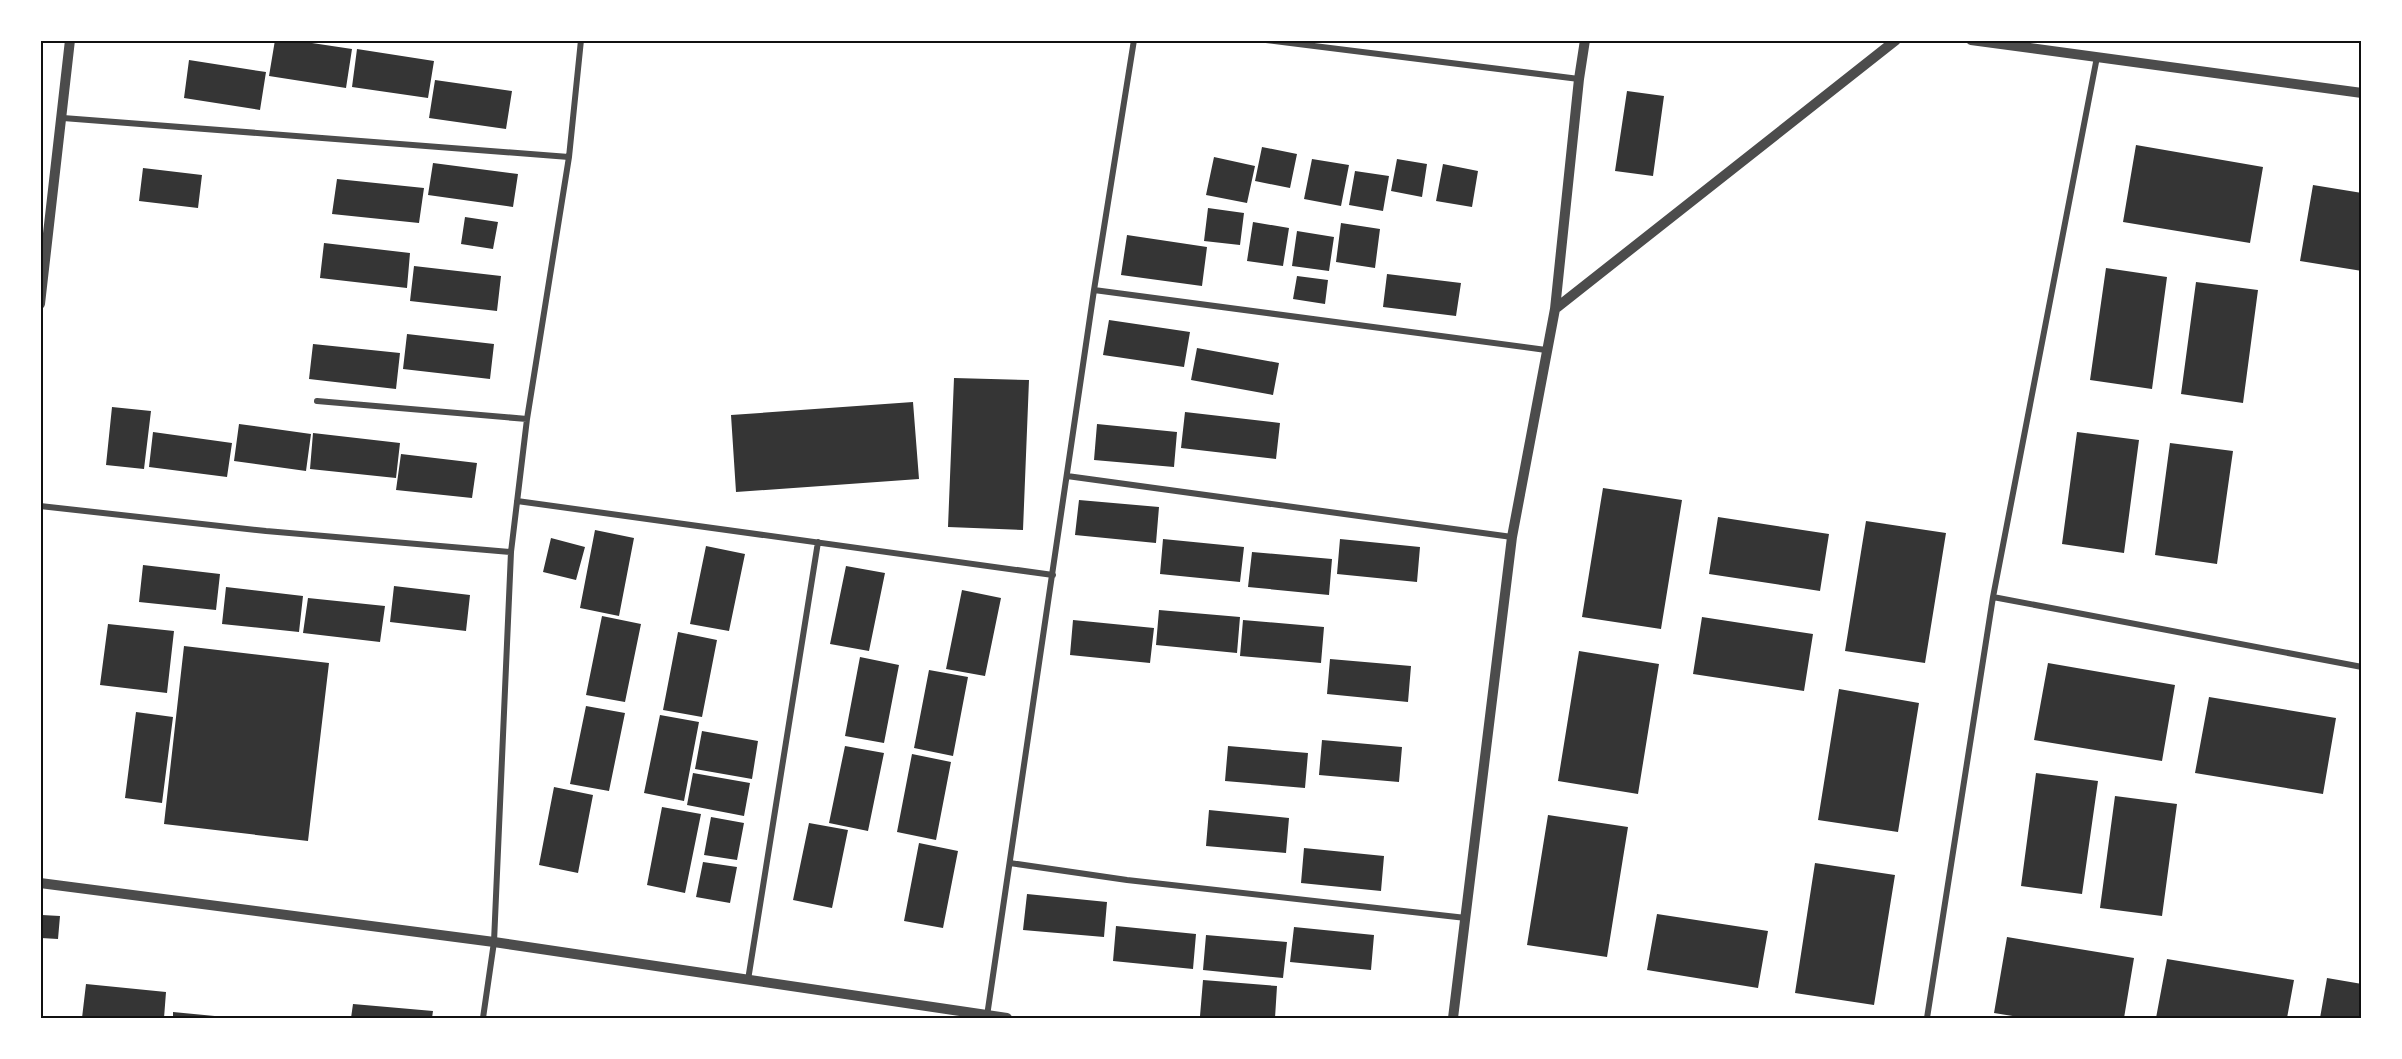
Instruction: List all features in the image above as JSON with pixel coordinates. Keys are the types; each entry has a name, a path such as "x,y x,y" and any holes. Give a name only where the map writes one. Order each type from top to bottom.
{"street":[{"path":"40,304 63,118 70,40"},
{"path":"483,1018 494,942 511,552 527,419 569,158 581,40"},
{"path":"987,1017 1094,290 1134,40"},
{"path":"1266,40 1579,79"},
{"path":"1453,1018 1512,537 1555,309 1585,40"},
{"path":"1555,309 1896,40"},
{"path":"1971,40 2361,93"},
{"path":"1927,1018 1993,597 2097,57"},
{"path":"63,118 370,140 569,158"},
{"path":"1094,290 1546,350"},
{"path":"317,401 527,419"},
{"path":"1067,476 1512,537"},
{"path":"517,501 1053,575"},
{"path":"40,506 266,531 511,552"},
{"path":"748,980 818,542"},
{"path":"1993,597 2361,667"},
{"path":"1010,863 1127,880 1466,918"},
{"path":"40,883 494,942 987,1017 1007,1018"}],"building":[{"path":"275,40 292,40 352,49 346,88 269,76"},
{"path":"357,49 434,61 428,98 352,87"},
{"path":"189,60 266,72 260,110 184,98"},
{"path":"435,80 512,91 506,129 429,118"},
{"path":"1627,91 1664,96 1653,176 1615,171"},
{"path":"2136,145 2263,167 2250,243 2123,222"},
{"path":"1262,147 1297,154 1290,188 1255,181"},
{"path":"1214,157 1255,166 1247,203 1206,195"},
{"path":"1312,159 1349,165 1341,206 1304,199"},
{"path":"1397,159 1427,164 1422,197 1391,191"},
{"path":"433,163 518,174 513,207 428,195"},
{"path":"1443,164 1478,171 1472,207 1436,201"},
{"path":"143,168 202,175 198,208 139,201"},
{"path":"1355,171 1389,176 1383,211 1349,205"},
{"path":"337,179 424,188 419,223 332,214"},
{"path":"2313,185 2362,193 2362,271 2300,261"},
{"path":"1208,208 1244,213 1240,245 1204,241"},
{"path":"465,217 498,222 493,249 461,244"},
{"path":"1253,222 1289,228 1283,266 1247,261"},
{"path":"1341,223 1380,229 1375,268 1336,262"},
{"path":"1297,231 1334,237 1329,271 1292,266"},
{"path":"1127,235 1207,247 1202,286 1121,275"},
{"path":"324,243 410,253 407,288 320,278"},
{"path":"414,266 501,276 497,311 410,301"},
{"path":"2106,268 2167,277 2152,389 2090,380"},
{"path":"1387,274 1461,283 1456,316 1383,307"},
{"path":"1297,276 1328,280 1325,304 1293,299"},
{"path":"2196,282 2258,290 2243,403 2181,394"},
{"path":"1109,320 1190,332 1184,367 1103,355"},
{"path":"407,334 494,344 490,379 403,369"},
{"path":"313,344 400,353 396,389 309,379"},
{"path":"1197,348 1279,363 1273,395 1191,380"},
{"path":"954,378 1029,380 1023,530 948,527"},
{"path":"913,402 919,479 736,492 731,415"},
{"path":"112,407 151,411 144,469 106,465"},
{"path":"1185,412 1280,423 1276,459 1181,448"},
{"path":"239,424 311,434 306,471 234,461"},
{"path":"1097,424 1177,432 1174,467 1094,460"},
{"path":"153,432 232,443 227,477 149,467"},
{"path":"2077,432 2139,440 2124,553 2062,544"},
{"path":"313,433 400,443 396,478 310,469"},
{"path":"2170,443 2233,451 2217,564 2155,555"},
{"path":"401,454 477,463 472,498 396,490"},
{"path":"1603,488 1682,500 1661,629 1582,617"},
{"path":"1079,500 1159,507 1156,543 1075,535"},
{"path":"1718,517 1829,534 1820,591 1709,574"},
{"path":"1866,521 1946,533 1925,663 1845,651"},
{"path":"595,530 634,538 619,616 580,608"},
{"path":"551,538 585,547 576,580 543,572"},
{"path":"1163,539 1244,547 1240,582 1160,574"},
{"path":"1340,539 1420,547 1417,582 1337,574"},
{"path":"706,546 745,554 729,631 690,624"},
{"path":"1252,552 1332,559 1329,595 1248,587"},
{"path":"143,565 220,574 216,610 139,602"},
{"path":"846,566 885,573 869,651 830,644"},
{"path":"394,586 470,595 466,631 390,622"},
{"path":"226,587 303,596 299,632 222,624"},
{"path":"962,590 1001,598 985,676 946,669"},
{"path":"308,598 385,606 380,642 303,633"},
{"path":"1159,610 1240,617 1237,653 1156,645"},
{"path":"602,616 641,624 625,702 586,695"},
{"path":"1702,617 1813,634 1804,691 1693,674"},
{"path":"1073,620 1154,628 1150,663 1070,655"},
{"path":"1243,620 1324,627 1321,663 1240,656"},
{"path":"108,624 174,631 167,693 100,685"},
{"path":"678,632 717,640 702,717 663,710"},
{"path":"184,646 329,663 308,841 164,824"},
{"path":"1579,651 1659,664 1638,794 1558,781"},
{"path":"860,657 899,665 884,743 845,736"},
{"path":"1330,659 1411,666 1408,702 1327,694"},
{"path":"2048,663 2175,685 2162,761 2034,740"},
{"path":"929,670 968,677 953,756 914,748"},
{"path":"1839,689 1919,703 1898,832 1818,820"},
{"path":"2209,697 2336,718 2323,794 2195,773"},
{"path":"586,706 625,713 609,791 570,784"},
{"path":"136,712 173,717 162,803 125,798"},
{"path":"660,715 699,722 684,801 644,793"},
{"path":"702,731 758,741 752,779 695,769"},
{"path":"1322,740 1402,747 1399,782 1319,775"},
{"path":"845,746 884,753 868,831 829,823"},
{"path":"1228,746 1308,753 1305,788 1225,781"},
{"path":"912,754 951,762 936,840 897,832"},
{"path":"693,773 750,783 744,816 687,805"},
{"path":"2036,773 2098,781 2082,894 2021,886"},
{"path":"554,787 593,795 578,873 539,865"},
{"path":"2115,796 2177,804 2162,916 2100,908"},
{"path":"662,807 701,814 685,893 647,885"},
{"path":"1209,810 1289,818 1286,853 1206,846"},
{"path":"1548,815 1628,827 1607,957 1527,945"},
{"path":"711,817 744,823 737,860 704,855"},
{"path":"809,823 848,830 832,908 793,900"},
{"path":"919,843 958,851 943,928 904,921"},
{"path":"1304,848 1384,856 1381,891 1301,883"},
{"path":"703,862 737,867 730,903 696,897"},
{"path":"1815,863 1895,875 1874,1005 1795,993"},
{"path":"1027,894 1107,902 1104,937 1023,930"},
{"path":"1657,914 1768,931 1758,988 1647,970"},
{"path":"42,915 60,916 58,939 41,938"},
{"path":"1116,926 1196,934 1193,969 1113,961"},
{"path":"1294,927 1374,935 1371,970 1290,962"},
{"path":"1206,935 1287,942 1283,978 1203,970"},
{"path":"2007,937 2134,958 2124,1018 2025,1018 1994,1013"},
{"path":"2167,959 2294,980 2287,1018 2156,1018"},
{"path":"2327,978 2362,984 2362,1018 2320,1018"},
{"path":"1203,980 1277,986 1275,1018 1200,1016"},
{"path":"86,984 166,992 164,1018 82,1018"},
{"path":"353,1004 433,1011 432,1018 351,1018"},
{"path":"173,1012 225,1017 225,1018 173,1018"}]}
